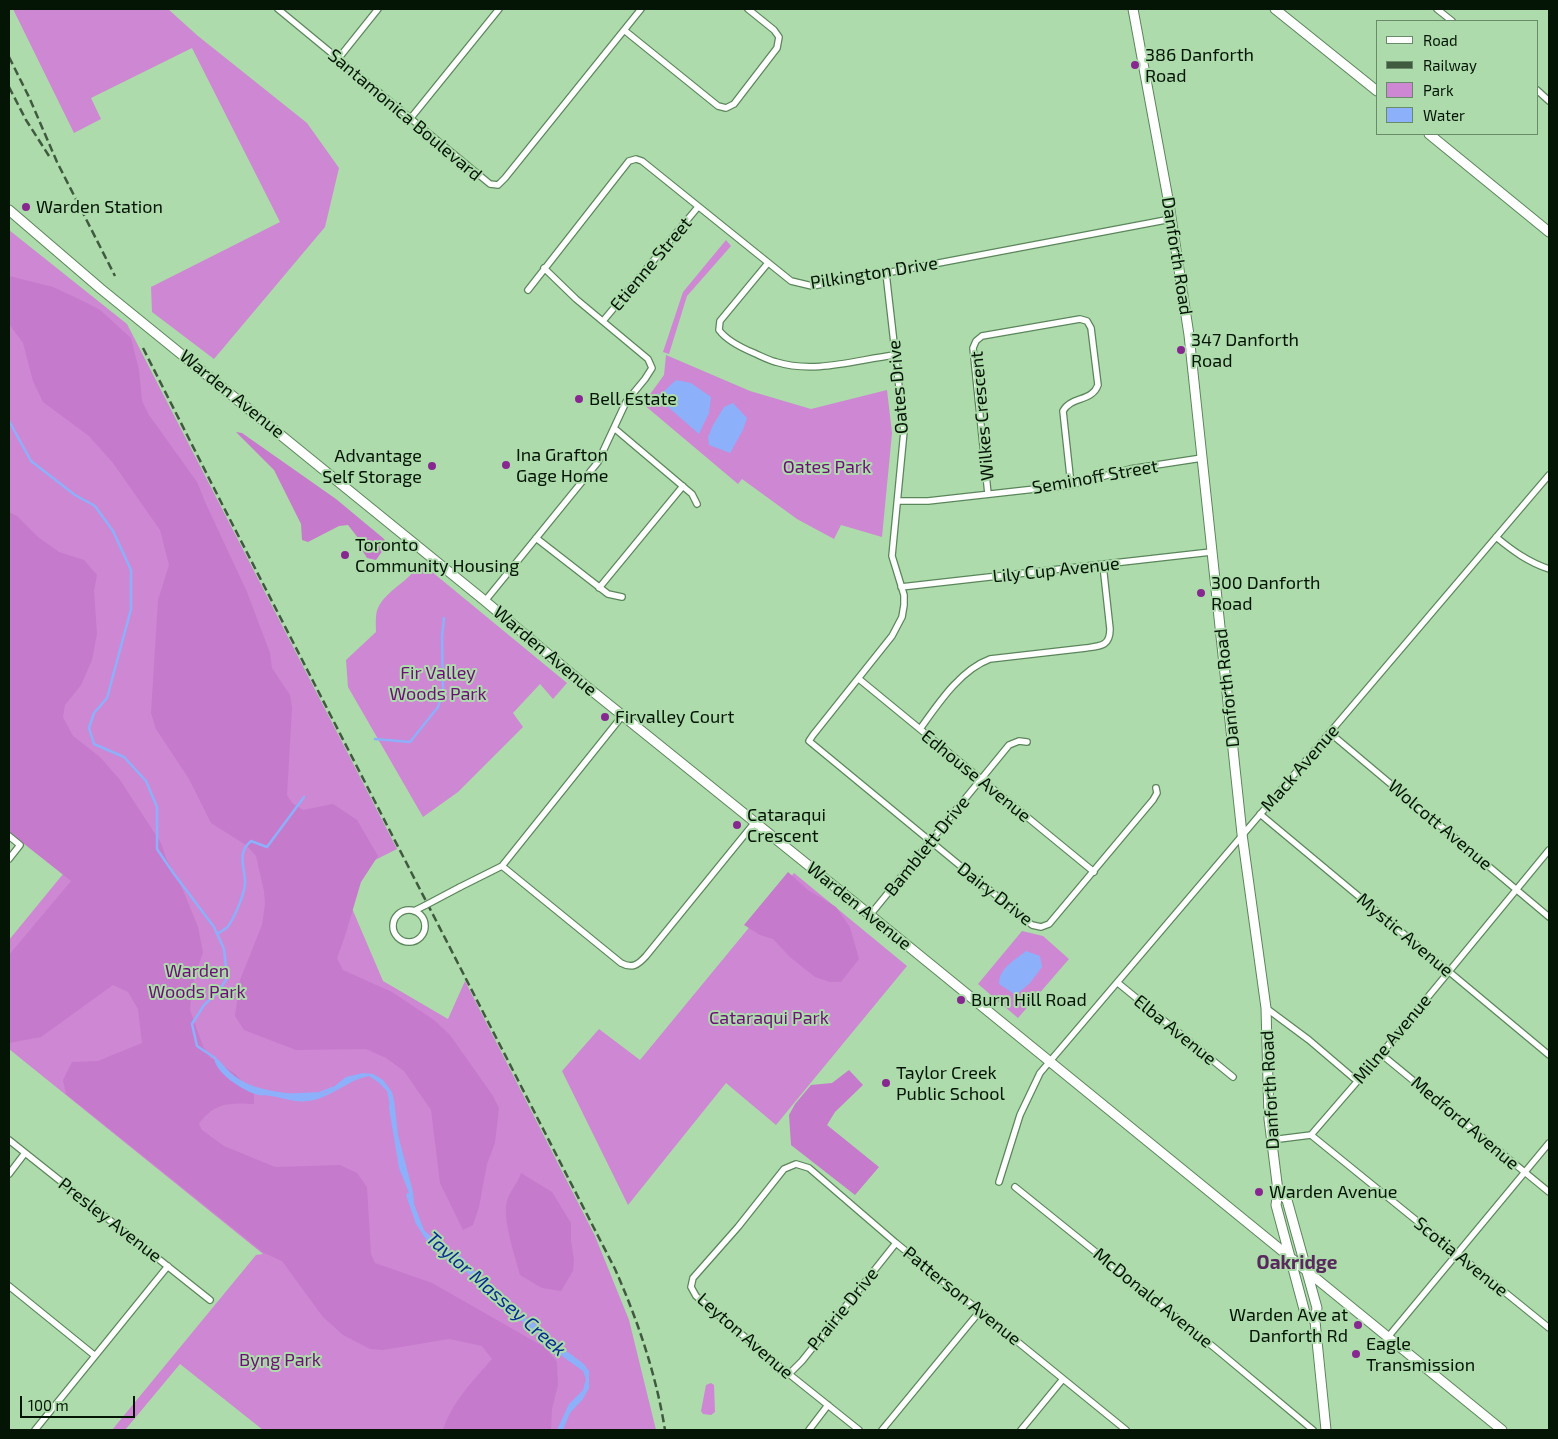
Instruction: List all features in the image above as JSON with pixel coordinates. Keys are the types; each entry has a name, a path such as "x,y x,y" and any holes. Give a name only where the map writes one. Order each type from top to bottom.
{"main road":[{"name":"Danforth Road","path":"1133,9 1171,219 1188,328 1242,834 1266,1008 1270,1140 1278,1191 1276,1205 1306,1313 1315,1321"},
{"path":"1276,9 1376,90"},
{"path":"1430,135 1549,232"},
{"name":"Warden Avenue","path":"9,210 102,289 623,715 1502,1430"},
{"name":"Danforth Road","path":"1278,1191 1287,1200 1317,1308 1315,1321 1326,1430"}],"street":[{"name":"Santamonica Boulevard","path":"278,9 490,184 498,185 641,9"},
{"path":"338,60 378,9"},
{"path":"410,119 499,9"},
{"path":"624,30 718,106 726,108 734,104 777,48 779,37 774,30 748,9"},
{"path":"1437,9 1451,20"},
{"path":"1538,91 1549,101"},
{"name":"Pilkington Drive","path":"528,290 629,161 636,159 642,161 791,281 812,286 1171,219"},
{"name":"Etienne Street","path":"603,321 698,207"},
{"path":"768,264 720,321 719,330 725,337 749,351 776,362 800,367 823,367 895,355"},
{"path":"485,601 598,462 626,402 652,368 648,359 576,299 544,268"},
{"name":"Oates Drive","path":"886,273 904,431 892,556 902,587"},
{"name":"Wilkes Crescent","path":"988,494 973,348 976,341 982,336 1080,319 1087,321 1091,328 1098,385 1096,392 1090,396 1072,401 1066,405 1063,411 1071,485"},
{"path":"614,428 692,494 697,504"},
{"name":"Seminoff Street","path":"898,501 928,501 1071,485 1122,470 1202,458"},
{"name":"Mack Avenue","path":"1050,1062 1549,475"},
{"path":"599,588 683,486"},
{"path":"1496,537 1532,564 1549,569"},
{"path":"536,538 599,588 608,594 622,597"},
{"name":"Lily Cup Avenue","path":"902,587 1211,552"},
{"path":"920,729 967,671 977,663 990,659 1086,648 1107,642 1110,637 1110,629 1104,565"},
{"path":"859,680 892,636 902,618 904,605 902,587"},
{"name":"Edhouse Avenue","path":"859,680 1094,872"},
{"name":"Dairy Drive","path":"859,680 809,741 1032,925 1041,927 1049,924 1153,800 1157,793 1156,788"},
{"path":"414,911 422,917 424,926 422,935 414,940 402,940 394,931 393,922 401,912 414,911 502,866 623,715"},
{"name":"Wolcott Avenue","path":"1330,733 1549,917"},
{"name":"Bamblett Drive","path":"870,914 1010,746 1018,742 1026,742"},
{"name":"Mystic Avenue","path":"1260,814 1549,1056"},
{"path":"502,866 621,963 626,966 633,966 640,963 646,956 755,822"},
{"path":"9,836 20,845 9,859"},
{"name":"Milne Avenue","path":"1311,1135 1381,1054 1549,850"},
{"name":"Elba Avenue","path":"1118,983 1233,1076"},
{"path":"1266,1008 1309,1040 1356,1081"},
{"name":"Medford Avenue","path":"1381,1054 1549,1192"},
{"path":"999,1182 1020,1115 1040,1073 1050,1062"},
{"path":"1270,1140 1311,1135"},
{"name":"Scotia Avenue","path":"1311,1135 1549,1328"},
{"name":"Presley Avenue","path":"9,1140 210,1300"},
{"path":"1388,1336 1549,1143"},
{"path":"9,1174 25,1153"},
{"name":"Patterson Avenue","path":"796,1164 809,1168 896,1243 1126,1430"},
{"name":"Leyton Avenue","path":"796,1164 784,1169 738,1227 693,1278 691,1288 696,1296 859,1430"},
{"name":"McDonald Avenue","path":"1015,1187 1313,1430"},
{"name":"Prairie Drive","path":"789,1374 802,1361 896,1243"},
{"path":"35,1430 168,1266"},
{"path":"9,1286 94,1355"},
{"path":"882,1430 980,1311"},
{"path":"1021,1430 1062,1379"},
{"path":"809,1430 828,1405"}],"green space":[{"path":"13,9 168,9 198,36 307,123 339,168 325,227 214,359 152,312 151,287 280,222 192,48 91,98 101,119 74,133"},
{"name":"Warden Woods Park","path":"9,230 127,324 397,849 339,878 383,981 448,1019 465,981 595,1236 629,1320 656,1430 263,1430 180,1364 125,1430 112,1430 256,1255 263,1254 9,1049 9,940 68,868 9,823"},
{"path":"726,240 731,246 687,296 669,354 663,352 683,292"},
{"name":"Oates Park","path":"666,355 750,391 811,409 887,390 892,433 882,537 841,525 834,539 797,519 742,479 738,484 643,404 664,375"},
{"name":"Fir Valley Woods Park","path":"420,562 567,683 553,699 540,684 513,713 523,727 458,792 423,817 348,687 346,660 376,632 376,613 382,601 411,575"},
{"name":"Cataraqui Park","path":"794,873 907,966 776,1125 726,1083 628,1205 562,1071 599,1029 640,1060"},
{"path":"1022,931 1043,936 1069,959 1018,1018 978,984"},
{"path":"711,1383 714,1385 715,1412 711,1415 703,1414 701,1411 706,1385"}],"shaded area":[{"path":"9,276 53,287 83,301 100,310 131,338 139,370 142,401 149,415 197,482 247,592 270,653 272,668 290,695 292,708 287,795 292,803 303,810 333,804 357,820 378,856 361,882 337,958 343,970 392,992 434,1020 450,1035 493,1096 499,1108 495,1143 487,1164 479,1207 473,1225 463,1230 440,1183 431,1110 404,1071 386,1058 366,1049 296,1050 244,1030 235,1016 240,980 262,925 265,904 264,891 256,856 246,845 211,823 189,779 156,729 151,713 158,600 169,565 160,530 113,463 89,436 43,402 33,381 23,343 9,324"},
{"path":"236,432 242,433 336,499 383,538 388,543 376,560 367,558 362,550 362,543 348,525 339,526 308,542 302,540 301,524 274,470"},
{"path":"9,512 17,516 38,537 59,552 84,560 97,575 94,591 97,634 92,660 81,685 65,705 63,717 73,736 100,757 120,780 161,843 198,927 203,952 192,985 190,1010 203,1046 210,1057 235,1074 254,1093 254,1104 230,1104 211,1111 199,1124 202,1130 224,1146 275,1167 340,1165 357,1173 367,1187 371,1254 375,1263 432,1283 546,1348 557,1362 558,1385 552,1409 551,1430 443,1430 457,1401 492,1359 482,1346 449,1339 383,1350 370,1349 343,1335 323,1317 282,1261 264,1253 66,1094 63,1080 72,1062 98,1061 142,1043 138,1009 128,992 113,985 41,1037 9,1043 9,955 71,881 9,832"},
{"path":"788,872 808,890 836,907 850,927 859,959 841,982 830,982 815,977 790,957 773,939 760,935 744,925"},
{"path":"849,1070 863,1085 835,1112 827,1125 879,1167 855,1195 791,1145 789,1115 795,1104 811,1085 832,1083"},
{"path":"521,1173 552,1192 571,1223 573,1271 561,1291 542,1288 520,1275 510,1238 506,1209 508,1197"}],"water":[{"path":"676,380 691,383 711,397 709,413 699,434 660,400 663,392"},
{"path":"733,403 747,418 743,430 730,453 709,445 708,437 724,407"},
{"path":"1026,951 1040,956 1042,967 1030,983 1016,995 999,984 1000,978 1008,965"},
{"path":"214,1057 232,1074 246,1083 282,1092 326,1093 346,1077 363,1073 373,1074 383,1080 392,1092 398,1135 413,1192 414,1204 424,1230 447,1249 462,1257 484,1282 528,1320 537,1325 553,1341 584,1364 589,1371 589,1388 583,1399 570,1413 563,1430 557,1430 569,1404 583,1390 586,1379 583,1371 559,1354 492,1293 466,1272 454,1266 427,1241 416,1224 406,1195 409,1193 399,1168 389,1108 389,1093 369,1076 353,1081 316,1100 294,1101 257,1095 230,1080 219,1069"}],"waterway":[{"path":"657,395 662,395"},
{"name":"Taylor Massey Creek","path":"9,421 31,461 75,495 95,506 113,531 131,570 131,609 107,698 94,713 89,728 94,744 124,757 146,781 157,807 157,849 214,927 224,949 227,978 219,991 204,1005 192,1024 197,1046 215,1058"},
{"path":"375,739 410,742 438,707 443,692 442,636 444,618"},
{"path":"217,934 228,926 242,897 245,885 243,854 247,845 251,841 267,847 304,797"},
{"name":"Taylor Massey Creek","path":"320,1093 333,1088"},
{"name":"Taylor Massey Creek","path":"388,1090 391,1104"}],"railway":[{"path":"9,57 29,97 57,162 115,276"},
{"path":"9,87 26,120 49,156"},
{"path":"143,348 615,1269 645,1348 657,1389 665,1430"}],"place":[{"name":"386 Danforth Road","path":"1135,65"},
{"name":"Warden Station","path":"26,207"},
{"name":"347 Danforth Road","path":"1181,350"},
{"name":"Bell Estate","path":"579,399"},
{"name":"Ina Grafton Gage Home","path":"506,465"},
{"name":"Advantage Self Storage","path":"432,466"},
{"name":"Toronto Community Housing","path":"345,555"},
{"name":"300 Danforth Road","path":"1201,593"},
{"name":"Firvalley Court","path":"605,717"},
{"name":"Cataraqui Crescent","path":"737,825"},
{"name":"Burn Hill Road","path":"961,1000"},
{"name":"Taylor Creek Public School","path":"886,1083"},
{"name":"Warden Avenue","path":"1259,1192"},
{"name":"Warden Ave at Danforth Rd","path":"1358,1325"},
{"name":"Eagle Transmission","path":"1356,1354"}],"district":[{"name":"Oakridge","path":"1297,1263"}],"park label":[{"name":"Byng Park","path":"280,1360"}]}
